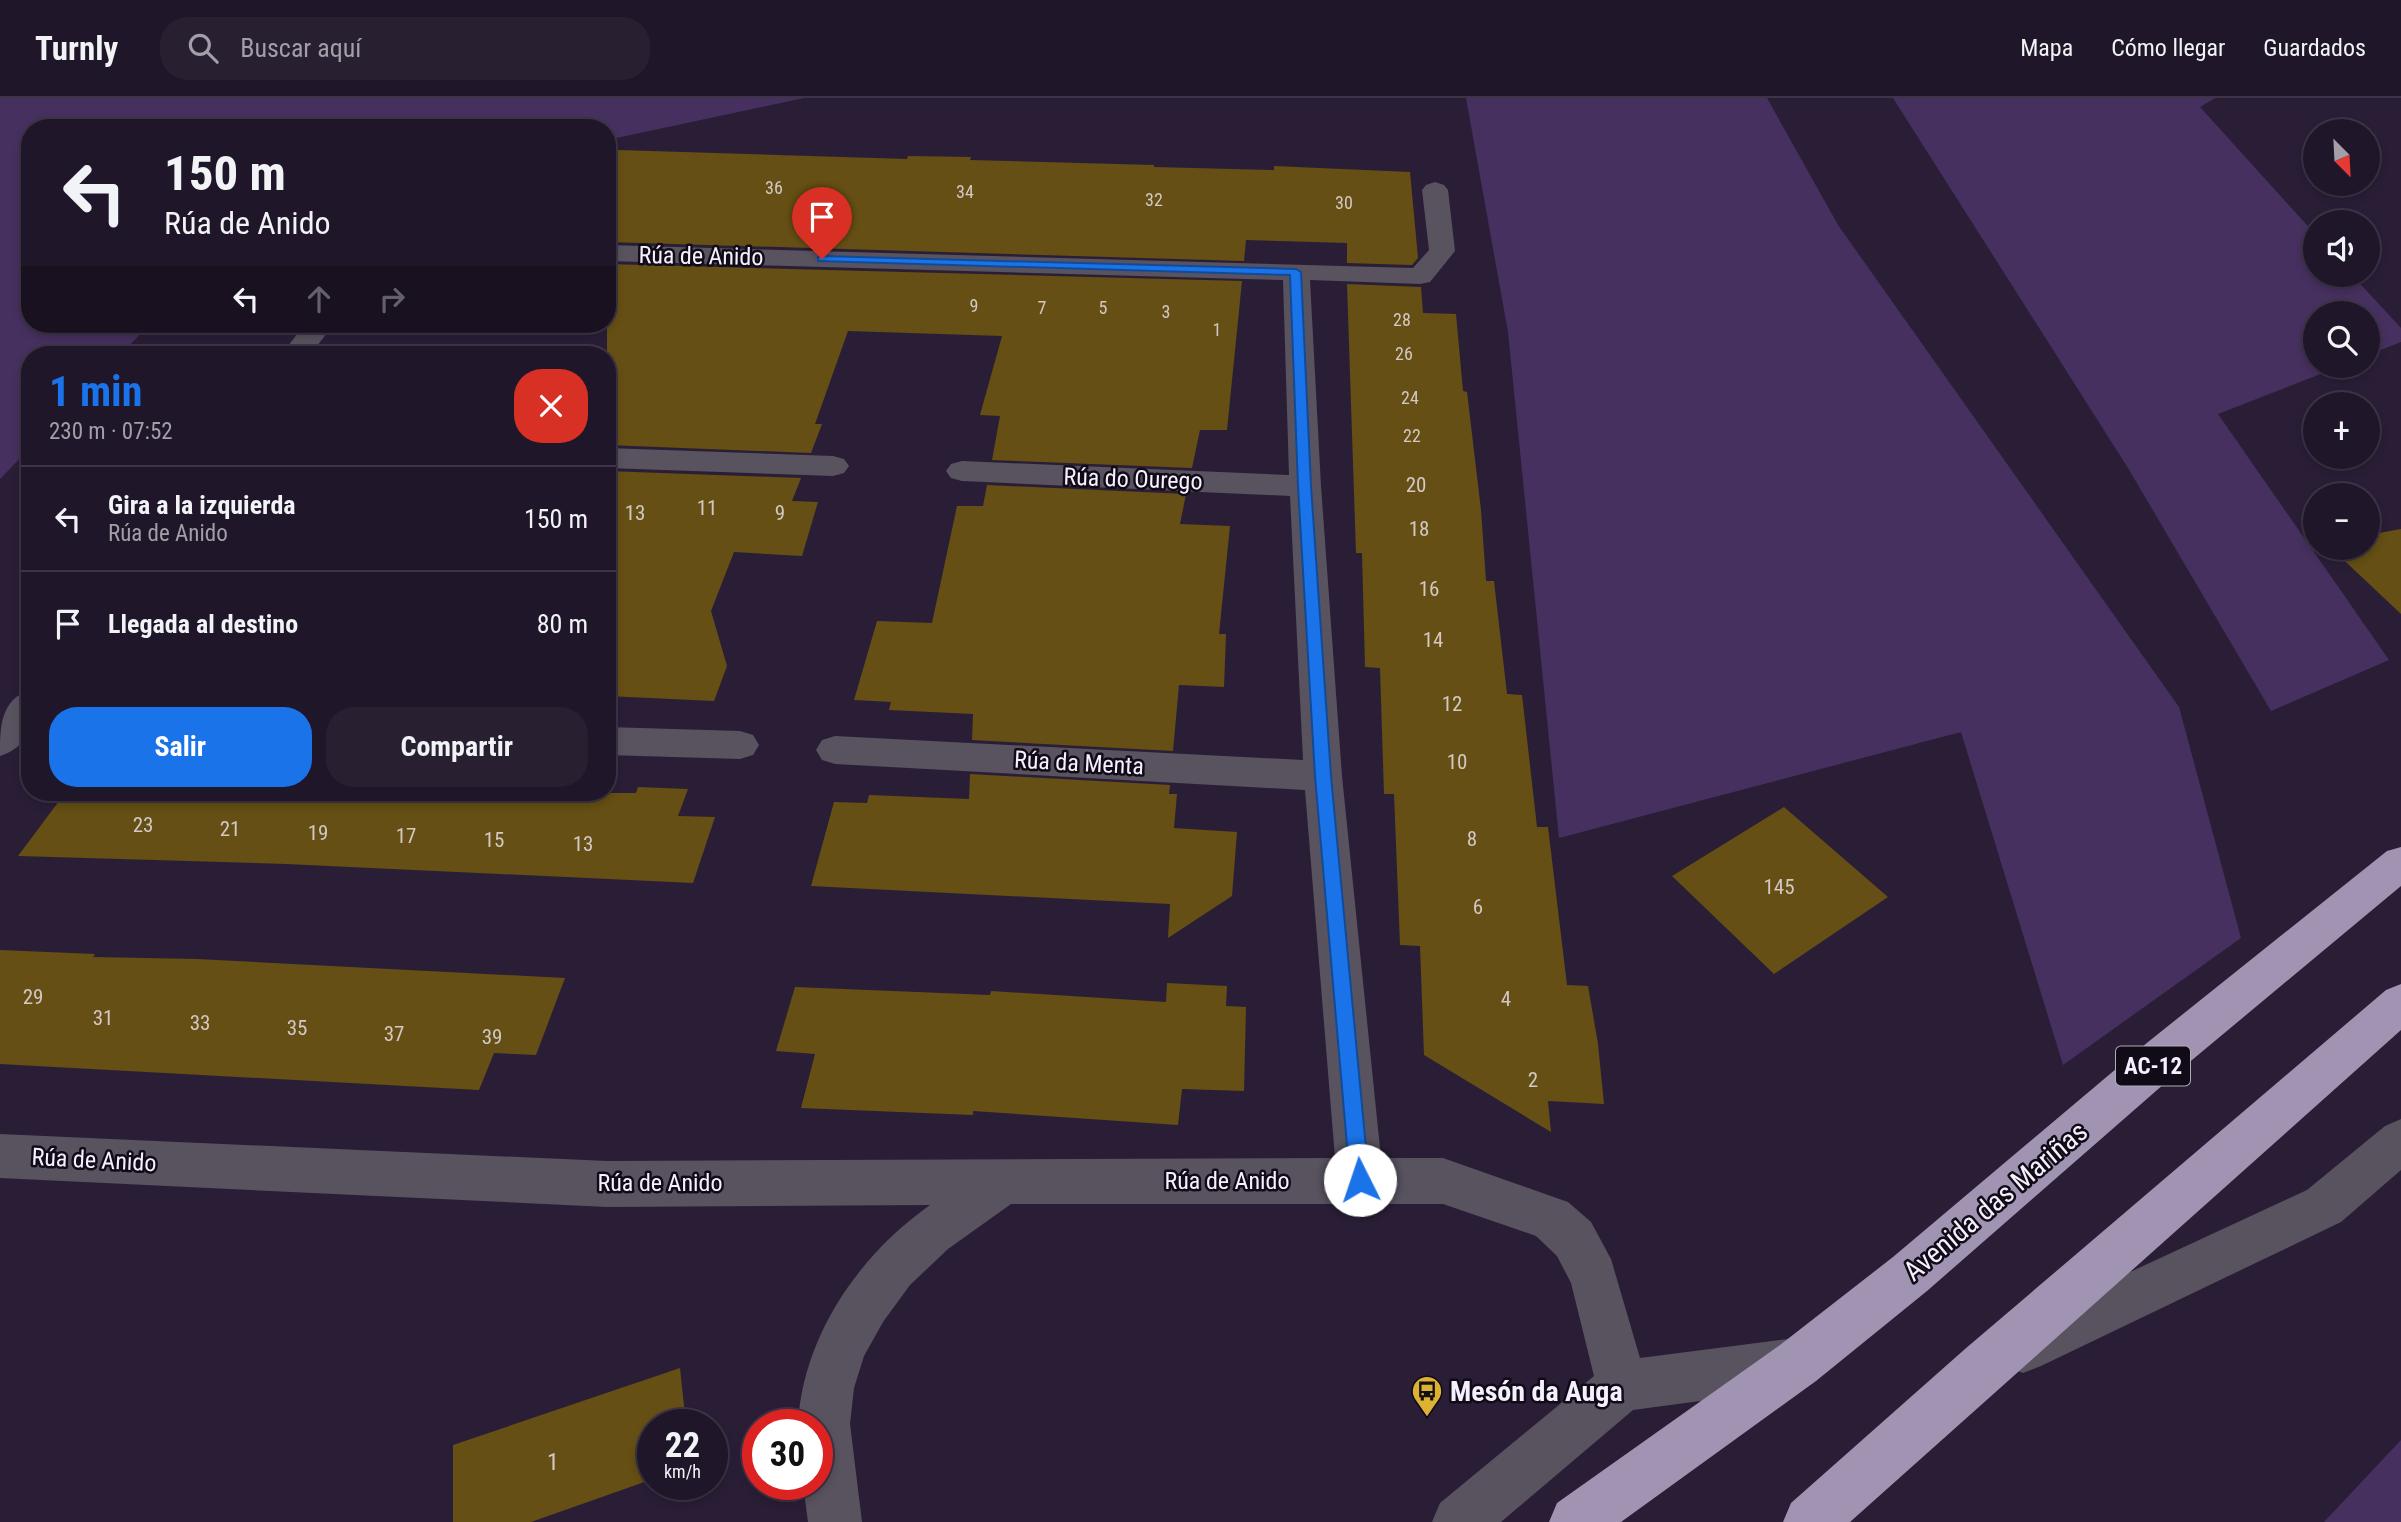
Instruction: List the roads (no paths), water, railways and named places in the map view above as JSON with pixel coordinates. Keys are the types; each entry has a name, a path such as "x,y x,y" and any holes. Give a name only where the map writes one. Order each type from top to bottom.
{"highway":[{"name":"Avenida das Mariñas","path":"1576,1522 1798,1363 1910,1274 2164,1056 2401,863"},
{"path":"1810,1522 1983,1367 2401,1003"}],"street":[{"name":"Rúa de Anido","path":"616,253 1420,276 1442,251 1435,190"},
{"path":"1296,272 1305,486 1323,776 1360,1180"},
{"path":"616,458 833,466"},
{"name":"Rúa do Ourego","path":"962,471 1305,486"},
{"path":"616,741 740,745"},
{"name":"Rúa da Menta","path":"835,750 1323,776"},
{"path":"1983,1367 2324,1206 2401,1141"},
{"name":"Rúa de Anido","path":"0,1156 607,1184 1443,1181 1551,1218 1574,1239 1594,1276 1622,1386"},
{"path":"835,1522 827,1462 825,1412 831,1371 846,1340 875,1289 908,1252 1004,1182"},
{"path":"1459,1522 1622,1386 1798,1363"}],"place":[{"name":"Mesón da Auga","path":"1427,1418"}]}
